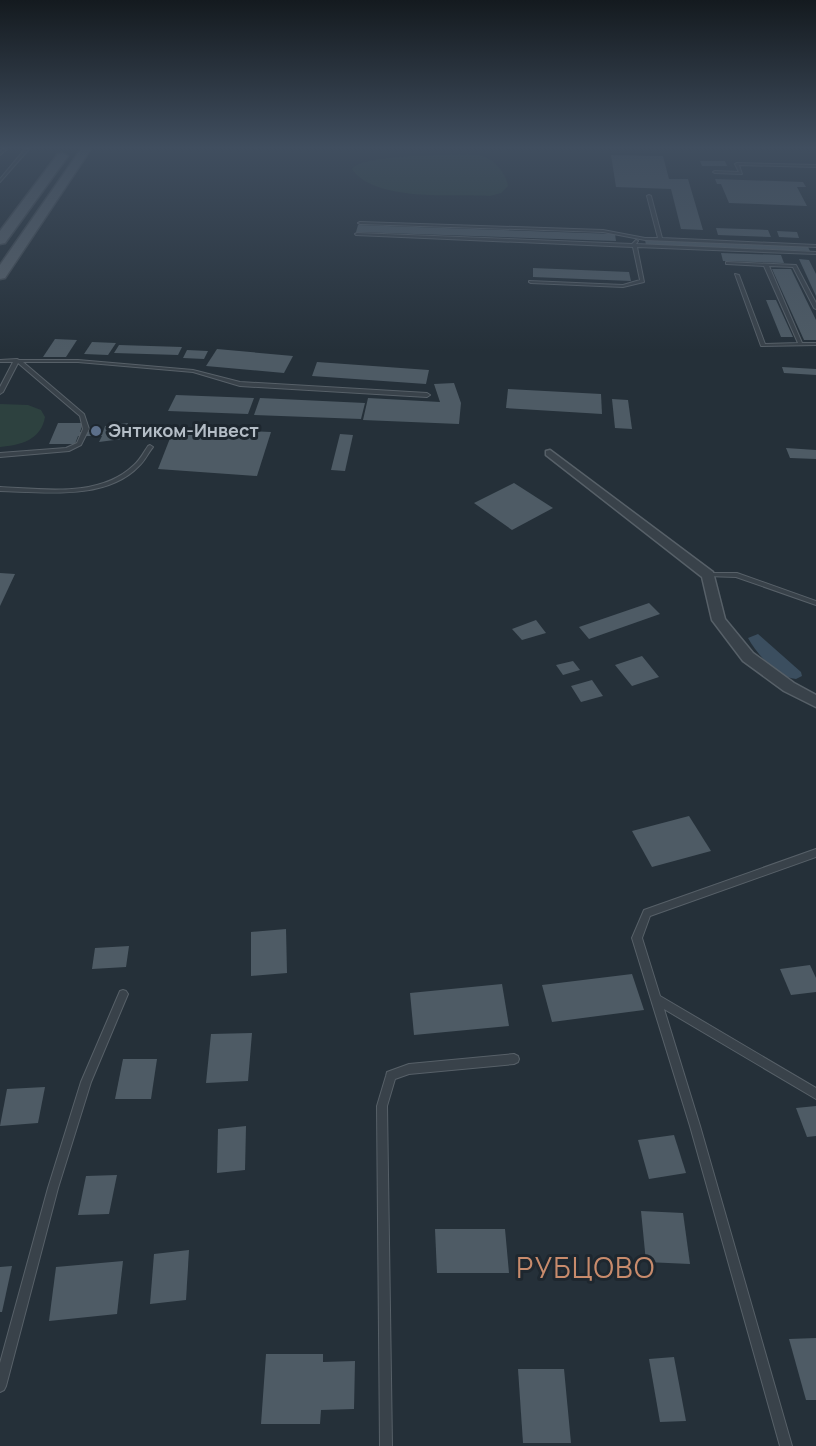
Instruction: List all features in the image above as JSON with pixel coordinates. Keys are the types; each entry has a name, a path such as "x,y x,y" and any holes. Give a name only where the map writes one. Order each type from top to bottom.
{"main road":[{"path":"1,238 17,216"},
{"path":"0,275 40,216"}],"street":[{"path":"550,453 708,575 719,620 748,657 789,687 816,702"}],"lane":[{"path":"654,216 660,240"},
{"path":"360,223 620,234 660,240 816,246"},
{"path":"357,234 816,253"},
{"path":"620,234 622,244"},
{"path":"531,282 623,286 642,281 634,244 638,237"},
{"path":"791,253 816,308"},
{"path":"727,263 795,266"},
{"path":"766,265 801,345"},
{"path":"738,275 763,345 816,344"},
{"path":"0,392 17,360"},
{"path":"0,455 67,450 78,444 86,429 82,415 17,360"},
{"path":"0,361 78,361 193,371 240,384 428,395"},
{"path":"0,489 77,490 108,485 129,474 142,462 150,447"},
{"path":"708,575 737,575 816,603"},
{"path":"786,1446 695,1126 637,938 647,913 816,853"},
{"path":"0,1386 53,1188 86,1082 123,994"},
{"path":"656,999 682,1012 816,1094"},
{"path":"386,1446 382,1106 391,1076 409,1069 514,1059"}],"green space":[{"path":"0,404 28,405 41,410 45,417 43,425 29,440 0,447"}],"water":[{"path":"758,634 801,672 802,676 796,679 789,678 768,664 748,638"}],"building":[{"path":"678,216 699,216 703,230 681,229"},
{"path":"358,225 615,234 616,241 356,232"},
{"path":"716,228 768,230 771,237 718,235"},
{"path":"777,231 797,232 799,238 779,237"},
{"path":"645,240 808,247 810,251 646,245"},
{"path":"721,253 781,255 784,263 723,261"},
{"path":"799,259 809,260 816,274 816,296"},
{"path":"533,268 629,272 631,281 533,277"},
{"path":"772,269 791,269 816,320 816,340 804,340"},
{"path":"766,300 776,300 793,337 781,337"},
{"path":"55,339 77,340 66,357 43,357"},
{"path":"92,342 116,343 108,355 84,354"},
{"path":"119,345 182,347 178,355 114,353"},
{"path":"217,349 293,356 284,373 206,366"},
{"path":"187,350 208,351 204,359 183,358"},
{"path":"317,362 429,370 426,384 312,376"},
{"path":"782,367 816,369 816,375 784,373"},
{"path":"454,383 461,403 459,424 363,420 368,398 440,402 434,384"},
{"path":"508,389 601,394 602,414 506,408"},
{"path":"176,395 254,398 248,414 168,411"},
{"path":"260,398 365,403 361,419 254,415"},
{"path":"612,399 628,400 632,429 615,428"},
{"path":"58,423 83,423 80,432 103,432 105,426 128,423 122,439 99,442 102,436 78,436 75,444 49,444"},
{"path":"174,428 271,432 257,476 158,469"},
{"path":"340,434 353,435 345,471 331,470"},
{"path":"786,448 816,450 816,459 790,458"},
{"path":"514,483 553,508 512,530 474,503"},
{"path":"0,573 15,574 0,606"},
{"path":"649,603 660,614 589,639 579,627"},
{"path":"536,620 546,633 522,640 512,629"},
{"path":"642,656 659,677 632,686 615,665"},
{"path":"573,661 580,670 563,675 556,665"},
{"path":"592,680 603,696 581,702 571,686"},
{"path":"689,816 711,851 652,867 632,831"},
{"path":"286,929 287,973 251,976 251,932"},
{"path":"129,946 126,967 92,969 95,948"},
{"path":"810,965 816,978 816,992 791,995 780,969"},
{"path":"632,974 644,1010 552,1022 542,985"},
{"path":"502,984 509,1026 414,1035 410,993"},
{"path":"252,1033 248,1081 206,1083 211,1034"},
{"path":"123,1059 157,1059 151,1099 115,1099"},
{"path":"45,1087 38,1123 0,1126 7,1089"},
{"path":"816,1106 816,1136 807,1137 796,1108"},
{"path":"246,1126 245,1170 217,1173 218,1129"},
{"path":"674,1135 686,1173 649,1179 638,1140"},
{"path":"117,1175 109,1214 78,1215 86,1176"},
{"path":"641,1211 683,1213 690,1264 646,1262"},
{"path":"435,1229 505,1229 509,1273 437,1273"},
{"path":"189,1250 186,1300 150,1304 154,1254"},
{"path":"123,1261 117,1314 49,1321 56,1267"},
{"path":"12,1266 2,1312 0,1312 0,1267"},
{"path":"816,1338 816,1400 806,1400 789,1339"},
{"path":"266,1354 323,1354 323,1362 355,1361 354,1409 321,1410 320,1424 261,1424"},
{"path":"674,1357 686,1421 660,1422 649,1359"},
{"path":"518,1369 564,1369 571,1443 523,1443"}],"place":[{"name":"Энтиком-Инвест","path":"96,431"}],"district":[{"name":"РУБЦОВО","path":"586,1268"}]}
